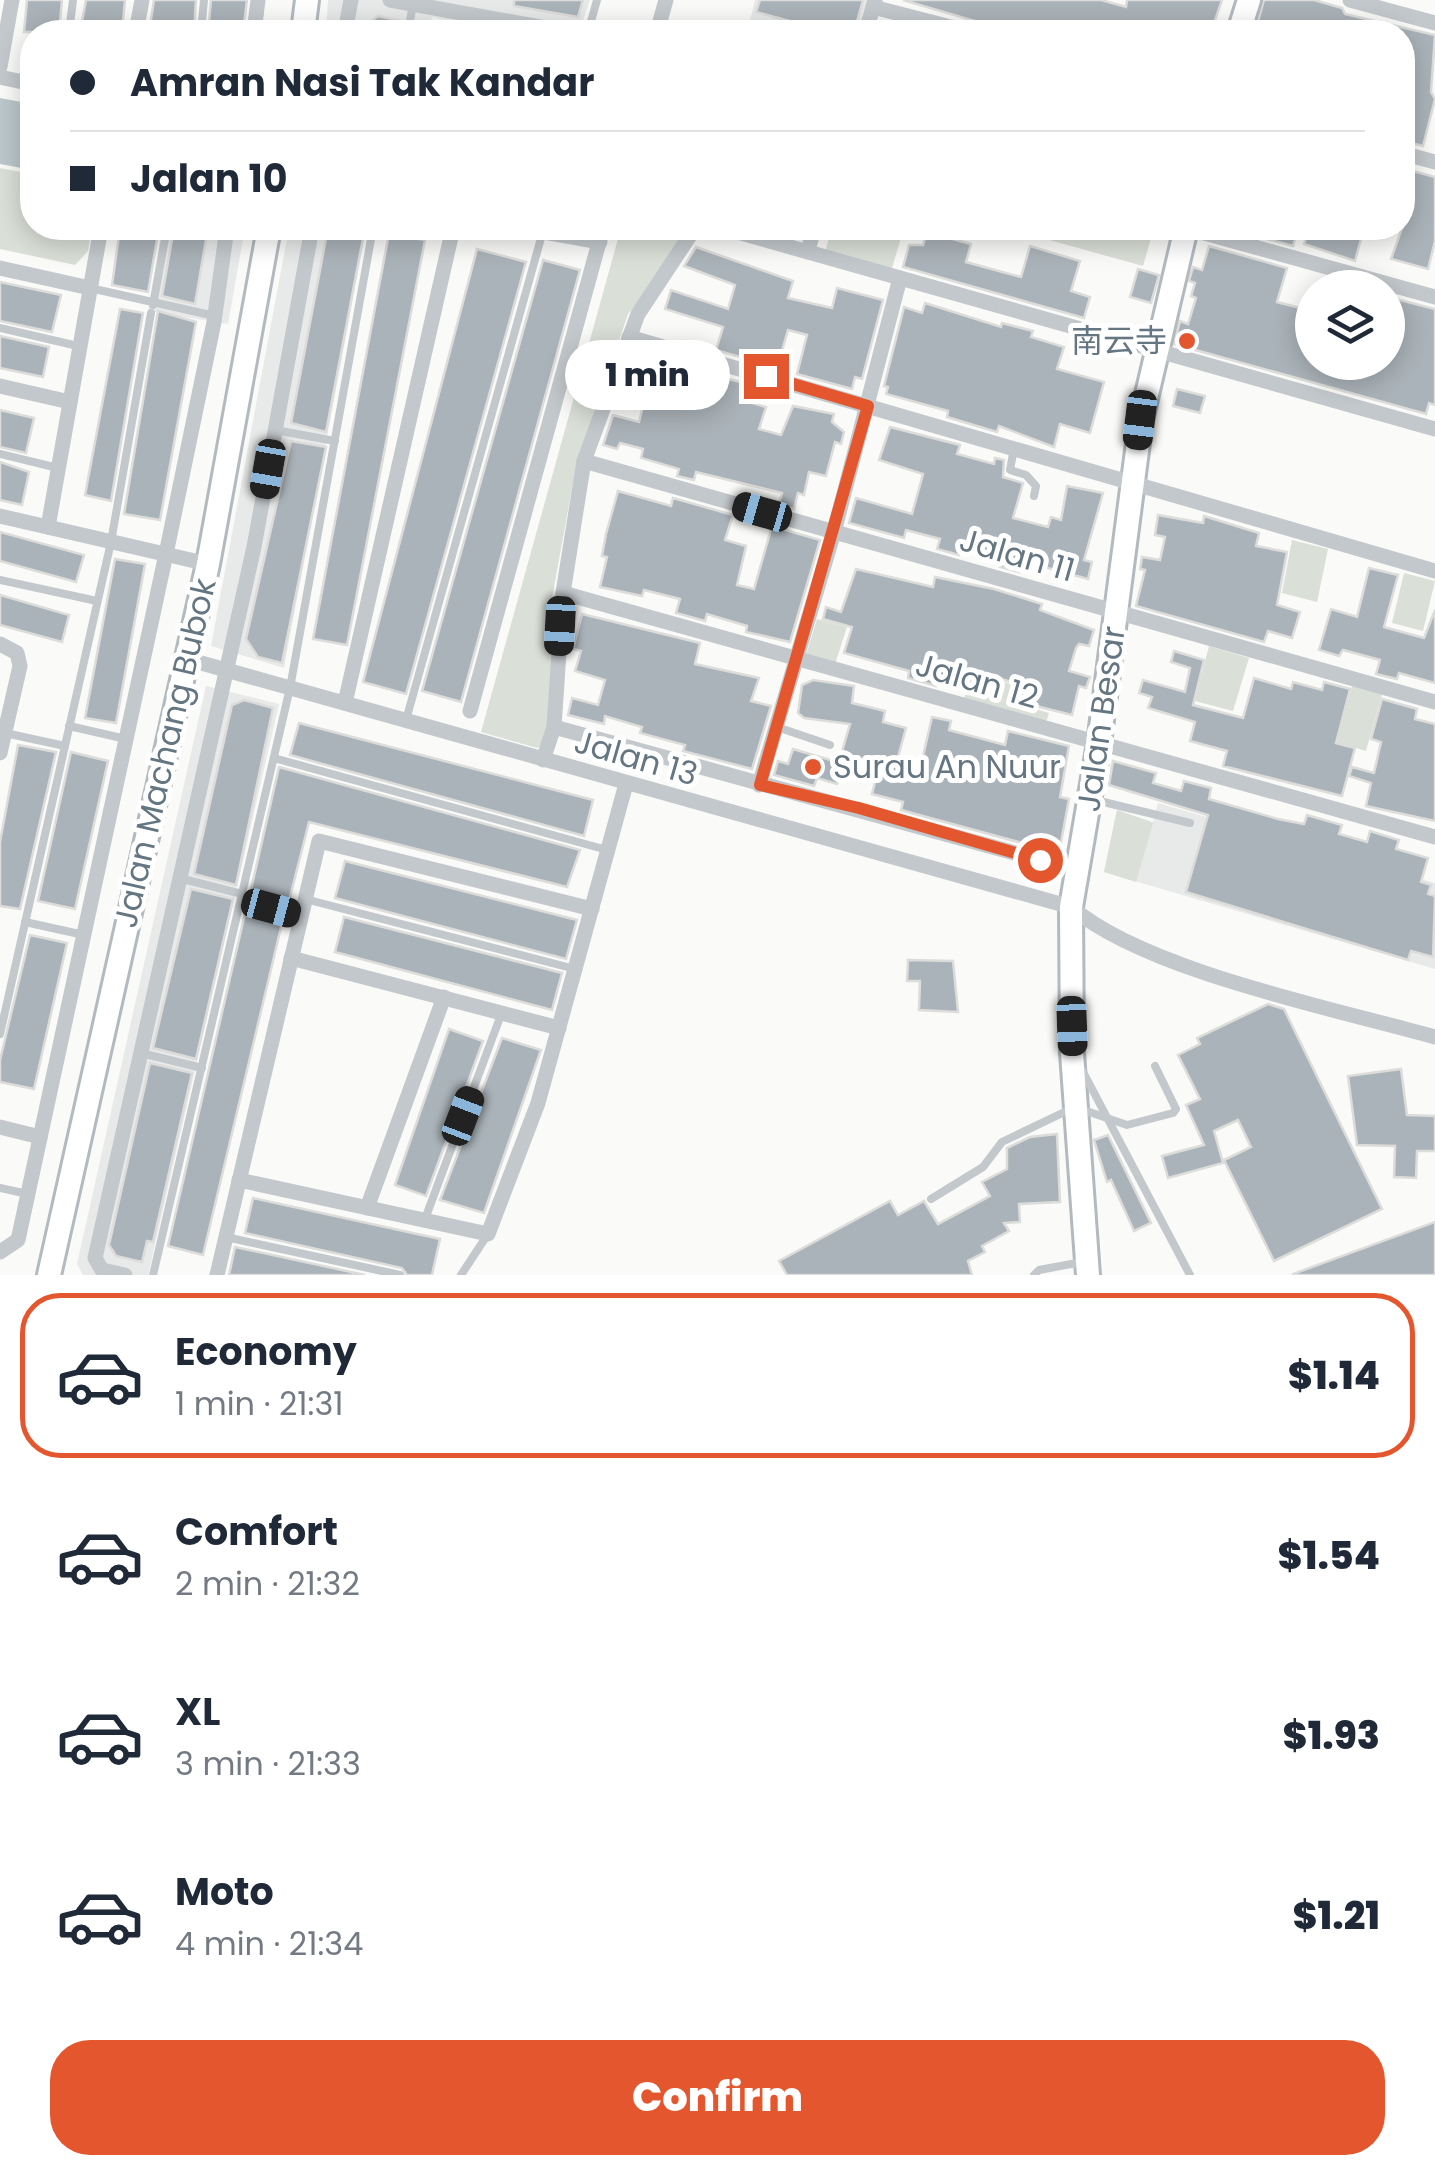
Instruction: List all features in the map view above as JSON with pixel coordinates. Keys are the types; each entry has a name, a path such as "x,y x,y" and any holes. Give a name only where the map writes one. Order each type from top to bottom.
{"main road":[{"name":"Jalan Machang Bubok","path":"49,1275 187,659 197,561 266,240"},
{"name":"Jalan Besar","path":"1087,1268 1072,1053 1071,907 1091,799 1132,482 1154,350 1183,240"}],"street":[{"path":"0,67 5,16 12,0"},
{"path":"390,0 502,20"},
{"path":"1350,0 1435,23"},
{"path":"874,3 930,20"},
{"path":"48,527 99,240"},
{"name":"Jalan Machang Bubok","path":"4,1251 18,1240 166,554 214,319 225,240"},
{"path":"126,1275 102,1270 95,1258 226,670 310,240"},
{"path":"345,703 450,240"},
{"path":"470,712 600,240"},
{"path":"543,760 554,727 562,593 584,461 638,314 687,240"},
{"path":"767,240 1435,430"},
{"path":"808,251 811,240"},
{"path":"1229,240 1435,297"},
{"path":"0,268 90,288"},
{"path":"760,785 834,532 900,278"},
{"path":"629,337 1435,571"},
{"path":"0,386 70,402"},
{"name":"Jalan 11","path":"584,461 1435,702"},
{"path":"0,516 197,561"},
{"name":"Jalan 12","path":"562,593 1435,837"},
{"path":"0,644 17,653 20,666 0,753"},
{"name":"Jalan 13","path":"187,659 1071,907 1094,927 1230,980 1435,1037"},
{"path":"554,727 1077,870"},
{"path":"239,1180 488,1234 538,1103 626,784"},
{"path":"217,1275 319,840 592,909"},
{"path":"291,958 559,1028"},
{"path":"367,1208 444,997"},
{"path":"0,1127 40,1137"}],"lane":[{"path":"410,20 413,4"},
{"path":"0,1034 111,542 165,240"},
{"path":"153,1275 290,688 371,240"},
{"path":"406,720 540,240"},
{"path":"90,288 152,309 214,319"},
{"path":"0,328 80,346"},
{"path":"275,430 335,441"},
{"path":"1014,448 1010,470 1026,475 1036,486 1034,496"},
{"path":"0,454 58,468"},
{"path":"0,580 97,602"},
{"path":"69,726 126,739"},
{"path":"777,727 830,745"},
{"path":"4,733 65,746"},
{"path":"274,758 608,850"},
{"path":"1091,799 1190,823"},
{"path":"180,878 301,916"},
{"path":"305,899 576,969"},
{"path":"25,922 84,935"},
{"path":"424,1221 502,1012"},
{"path":"141,1053 202,1068"},
{"path":"1072,1053 1190,1275"},
{"path":"931,1199 983,1167 1002,1142 1076,1107 1127,1125 1173,1113 1176,1109 1155,1066"},
{"path":"0,1188 28,1194"},
{"path":"460,1275 488,1234"},
{"path":"226,1237 400,1275"},
{"path":"1034,1275 1039,1270 1087,1268"}],"shaded area":[{"path":"328,0 590,0 583,20 327,20"},
{"path":"755,0 869,0 863,20 750,20"},
{"path":"0,98 20,102 20,168 0,164"},
{"path":"0,168 20,172 20,240 90,240 88,251 75,265 0,249"},
{"path":"160,240 243,240 228,324 148,311"},
{"path":"287,240 364,240 284,668 211,646"},
{"path":"618,240 678,240 657,278 628,314 576,466 549,615 556,698 547,742 537,748 481,732"},
{"path":"828,240 900,240 891,271 825,252"},
{"path":"1049,240 1151,240 1143,266"},
{"path":"1292,540 1328,549 1317,602 1282,593"},
{"path":"1404,573 1435,581 1423,631 1392,623"},
{"path":"817,619 847,627 835,664 806,655"},
{"path":"980,644 996,649 989,677 1021,687 1016,703 1049,713 1045,726 963,702"},
{"path":"1209,646 1249,658 1233,711 1195,701"},
{"path":"206,686 279,704 148,1275 83,1275 77,1264"},
{"path":"1352,686 1382,694 1366,751 1337,742"},
{"path":"1158,803 1435,883 1435,969 1104,872 1117,810 1153,822"},
{"path":"1117,810 1153,823 1136,882 1104,872"}],"building":[{"path":"27,0 62,0 60,20 25,20"},
{"path":"86,0 125,0 123,20 82,20"},
{"path":"154,0 196,0 195,20 151,20"},
{"path":"211,0 247,0 244,20 209,20"},
{"path":"514,0 583,0 578,17 514,6"},
{"path":"760,0 863,0 857,20 786,20 756,12"},
{"path":"903,0 1101,0 1126,7 1127,0 1222,0 1215,20 971,20"},
{"path":"1264,0 1314,0 1371,20 1258,20"},
{"path":"1415,30 1435,35 1431,92 1435,99 1423,146 1415,144"},
{"path":"1415,172 1435,177 1435,241 1428,269 1391,259 1398,240 1415,240"},
{"path":"118,240 157,240 148,292 112,285"},
{"path":"172,240 206,240 195,304 162,296"},
{"path":"326,240 363,240 326,432 291,423"},
{"path":"388,240 425,240 347,645 313,639"},
{"path":"925,240 971,244 966,262 1021,277 1030,246 1080,261 1071,291 1090,297 1084,318 903,267 909,245 923,245"},
{"path":"1271,240 1295,240 1293,246"},
{"path":"1305,240 1361,240 1355,261 1304,244"},
{"path":"1209,246 1287,268 1277,302 1295,307 1295,378 1174,344 1180,321 1188,324 1196,298 1191,296 1195,283 1189,281 1193,267 1202,270"},
{"path":"696,247 793,281 788,298 832,308 837,288 883,300 862,379 855,377 852,389 797,374 807,335 788,330 777,368 716,350 723,327 665,309 671,290 728,309 735,285 684,266"},
{"path":"477,249 526,262 406,694 363,682"},
{"path":"543,260 580,270 461,702 422,691"},
{"path":"1138,269 1159,275 1151,303 1130,297"},
{"path":"0,282 61,295 52,332 0,321"},
{"path":"1405,301 1435,309 1435,405 1429,403 1426,414 1304,380 1405,380"},
{"path":"925,303 1001,327 1002,323 1033,331 1031,337 1064,347 1057,369 1104,382 1090,433 1060,424 1054,447 999,426 997,432 947,417 948,411 886,394 888,387 884,386 904,307 922,313"},
{"path":"120,309 143,313 111,501 85,495"},
{"path":"158,311 196,322 160,520 124,514"},
{"path":"0,336 49,347 43,377 0,368"},
{"path":"654,361 757,386 752,403 766,407 759,429 781,435 793,406 834,414 832,422 844,432 841,444 835,442 826,476 809,472 804,495 798,493 794,509 779,505 782,493 696,472 694,480 677,476 679,469 641,458 643,449 620,443 617,449 603,445 613,415 639,422"},
{"path":"1177,389 1205,396 1200,413 1173,406"},
{"path":"0,410 34,418 26,453 0,447"},
{"path":"890,427 960,445 957,454 994,464 995,458 1004,460 1003,477 1023,483 1013,518 1048,527 1051,517 1061,520 1067,486 1103,493 1084,560 1092,562 1088,579 1022,561 1019,572 1000,567 1004,556 962,546 959,555 937,549 940,539 906,530 904,538 849,523 856,498 912,514 923,474 879,460"},
{"path":"291,441 326,447 282,663 258,657 246,639"},
{"path":"0,462 29,472 22,505 0,500"},
{"path":"618,491 671,506 673,498 733,515 725,540 746,546 737,585 754,589 772,526 820,540 790,642 746,632 747,626 707,614 705,621 676,613 680,599 644,590 642,596 600,587 607,557 602,556 606,534"},
{"path":"1158,515 1203,523 1204,516 1259,533 1256,546 1287,552 1277,605 1300,612 1292,638 1268,631 1264,642 1136,606 1145,570 1140,569 1142,557 1160,560 1165,537 1155,535"},
{"path":"0,532 84,555 76,582 0,561"},
{"path":"115,559 145,564 116,723 85,718"},
{"path":"1369,568 1398,575 1384,627 1424,638 1435,610 1435,683 1399,673 1397,679 1376,674 1380,660 1343,650 1339,656 1319,650 1331,609 1357,617"},
{"path":"856,569 933,587 935,577 994,589 1042,604 1040,610 1094,630 1089,646 1079,644 1076,648 1069,671 1090,677 1086,688 1079,686 1072,715 1020,702 1024,686 970,669 966,683 939,675 936,686 908,678 909,671 844,653 852,627 823,619 826,607 841,612"},
{"path":"0,595 69,615 62,642 0,625"},
{"path":"582,614 700,643 695,664 759,678 751,701 771,706 752,769 683,751 685,745 640,733 642,727 605,716 604,724 568,715 572,698 598,705 605,680 575,671 581,651 573,649"},
{"path":"1174,651 1204,660 1193,705 1243,718 1254,678 1291,689 1293,682 1322,690 1324,682 1350,689 1336,743 1355,748 1342,796 1223,766 1227,751 1190,741 1195,722 1148,708 1152,697 1139,693 1143,680 1185,692 1190,668 1171,662"},
{"path":"813,680 854,686 852,703 885,711 883,722 906,728 898,757 921,765 932,717 951,721 949,730 1005,745 1008,731 1069,746 1060,797 1069,799 1059,853 901,810 903,802 872,794 877,774 839,762 850,724 804,718 798,713 802,685"},
{"path":"1382,699 1417,709 1415,719 1435,724 1435,821 1366,806 1371,783 1349,776 1352,767 1374,773 1381,742 1371,739"},
{"path":"244,700 273,708 236,885 194,874 232,705"},
{"path":"299,723 593,800 584,836 290,755"},
{"path":"18,745 56,752 20,909 0,906 0,842"},
{"name":"Surau An Nuur","path":"793,749 844,764 837,784 817,778 814,786 774,775 778,761 788,764"},
{"path":"71,752 108,761 75,909 38,901"},
{"path":"1113,761 1156,773 1153,783 1181,791 1184,781 1211,788 1209,799 1278,819 1304,824 1307,815 1342,825 1339,834 1367,842 1370,831 1399,840 1396,849 1428,858 1421,882 1431,885 1428,894 1435,896 1433,957 1411,951 1408,960 1186,892 1208,815 1109,785"},
{"path":"279,767 580,850 567,887 309,822 288,905 250,894"},
{"path":"345,861 577,920 566,959 335,898"},
{"path":"191,889 233,899 196,1059 153,1048"},
{"path":"246,909 283,919 203,1255 168,1246"},
{"path":"344,917 562,973 552,1010 335,952"},
{"path":"30,935 67,943 34,1089 0,1082 0,1060"},
{"path":"908,960 953,961 958,1012 919,1010 920,981 907,981"},
{"path":"1268,1004 1284,1009 1382,1209 1274,1261 1224,1160 1251,1147 1238,1120 1214,1131 1223,1163 1168,1178 1162,1156 1204,1145 1186,1105 1200,1099 1178,1055 1200,1044 1197,1038"},
{"path":"449,1029 483,1041 426,1196 395,1185"},
{"path":"502,1038 541,1050 484,1213 440,1200"},
{"path":"150,1063 192,1073 153,1242 147,1241 142,1262 116,1256 109,1245"},
{"path":"1401,1069 1407,1115 1435,1116 1435,1151 1417,1151 1416,1178 1394,1177 1395,1146 1357,1145 1348,1076"},
{"path":"1057,1134 1060,1202 1019,1204 1020,1222 1004,1223 1009,1231 982,1246 985,1252 968,1261 972,1275 787,1275 779,1261 890,1201 898,1215 924,1201 938,1224 990,1196 982,1182 1007,1169 1007,1148 1030,1137"},
{"path":"1108,1135 1151,1223 1134,1231 1111,1180 1107,1182 1094,1140"},
{"path":"253,1198 440,1239 432,1275 407,1275 402,1268 245,1233"},
{"path":"1435,1222 1435,1275 1293,1275 1293,1274"},
{"path":"235,1247 365,1275 229,1275"}],"place":[{"name":"南云寺","path":"1187,341"},
{"name":"Surau An Nuur","path":"813,767"}],"route":[{"path":"766,376 868,406 760,785 859,808 1040,860"}]}
